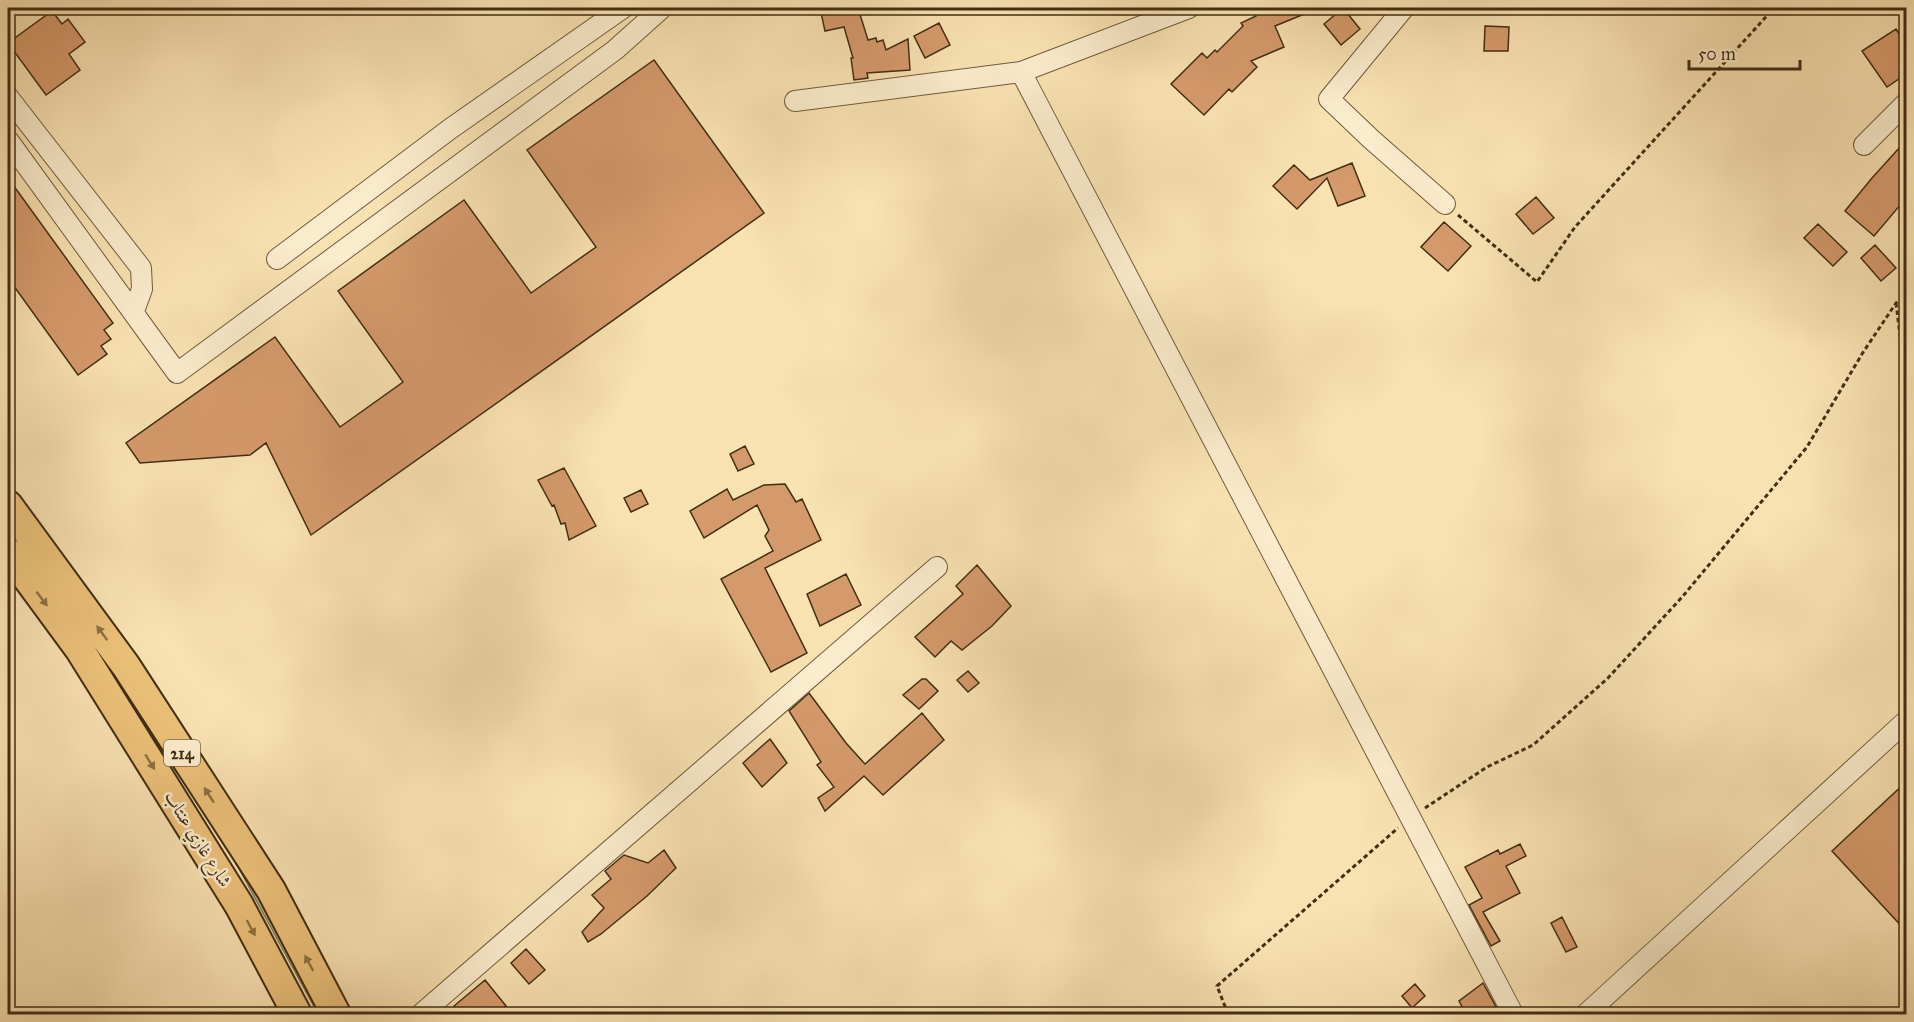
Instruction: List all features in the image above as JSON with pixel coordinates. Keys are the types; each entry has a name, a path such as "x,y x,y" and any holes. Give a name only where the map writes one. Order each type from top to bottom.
{"highway":[{"name":"214","path":"8,505 126,666 271,890 336,1014"},
{"name":"شارع غازي عنتاب","path":"8,552 80,650 239,905 297,1014"}],"street":[{"path":"278,260 450,129 622,8"},
{"path":"8,140 177,373 615,50 662,8"},
{"path":"795,101 1021,72 1157,14 1189,8"},
{"path":"1404,8 1329,99 1445,204"},
{"path":"1021,72 1513,1014"},
{"path":"8,97 141,268 142,289 134,312"},
{"path":"1864,145 1906,104"},
{"path":"422,1014 937,567"},
{"path":"1586,1014 1906,721"}],"path":[{"path":"1445,204 1537,282 1575,227 1774,8"},
{"path":"1228,1014 1217,986 1410,818 1487,767 1533,745 1608,678 1683,596 1808,447 1862,354 1896,303 1906,293"},
{"path":"1896,303 1906,383"}],"green space":[{"path":"8,519 234,844 327,1014 318,1014 224,841 8,532"}],"building":[{"path":"820,8 858,8 868,40 876,38 877,42 883,40 886,50 908,39 910,70 867,73 868,78 854,80 851,58 853,58 844,27 825,31"},
{"path":"1256,8 1319,8 1275,26 1284,47 1251,61 1257,67 1232,92 1229,89 1204,115 1171,84 1202,53 1207,58 1215,50 1217,52 1243,26 1241,23 1256,16"},
{"path":"1343,8 1360,29 1341,45 1324,24"},
{"path":"52,11 62,24 68,19 85,42 69,54 80,70 46,95 8,43"},
{"path":"939,23 950,45 925,58 914,36"},
{"path":"1485,26 1509,27 1508,51 1484,51"},
{"path":"1896,29 1906,45 1906,57 1901,61 1906,74 1887,87 1862,51"},
{"path":"654,60 764,213 311,535 266,443 250,455 140,463 126,443 275,337 340,427 403,382 338,291 464,200 531,293 596,247 527,150"},
{"path":"1900,147 1906,153 1906,209 1901,204 1874,236 1845,211"},
{"path":"1352,163 1365,196 1338,206 1327,178 1297,209 1273,186 1294,165 1310,180"},
{"path":"8,178 113,323 104,330 111,339 101,346 107,354 78,375 8,278"},
{"path":"1536,197 1554,218 1533,234 1516,214"},
{"path":"1444,222 1471,246 1448,271 1421,247"},
{"path":"1818,224 1847,252 1833,266 1804,238"},
{"path":"1875,245 1896,268 1881,281 1861,258"},
{"path":"745,446 754,464 738,471 730,454"},
{"path":"564,468 596,526 569,540 565,523 561,524 554,505 552,506 538,480"},
{"path":"785,484 796,502 802,499 821,540 765,568 807,653 771,672 721,579 773,551 765,536 769,530 757,505 704,538 690,511 727,489 733,500 764,485"},
{"path":"641,490 648,504 631,512 624,498"},
{"path":"977,565 1011,606 992,626 962,650 951,641 935,657 915,637 963,594 956,586"},
{"path":"846,574 861,605 820,626 807,594"},
{"path":"968,671 979,683 968,692 957,680"},
{"path":"922,679 926,679 938,691 919,709 903,695"},
{"path":"809,693 846,743 865,764 922,713 944,740 883,795 864,776 825,811 818,798 834,787 817,765 821,762 789,711"},
{"path":"770,739 787,763 762,787 743,763"},
{"path":"1906,782 1906,931 1832,851"},
{"path":"1520,844 1526,856 1506,866 1520,893 1483,912 1500,941 1491,946 1469,905 1482,898 1465,867 1498,850 1500,854"},
{"path":"664,850 676,868 647,896 588,942 582,932 604,908 592,895 611,879 605,871 624,855 648,863"},
{"path":"1562,917 1577,947 1566,952 1551,923"},
{"path":"526,949 545,970 529,984 511,963"},
{"path":"485,980 506,1006 496,1014 461,1014 454,1006"},
{"path":"1483,983 1500,1014 1466,1014 1459,1001"},
{"path":"1415,984 1425,996 1412,1008 1402,996"}]}
